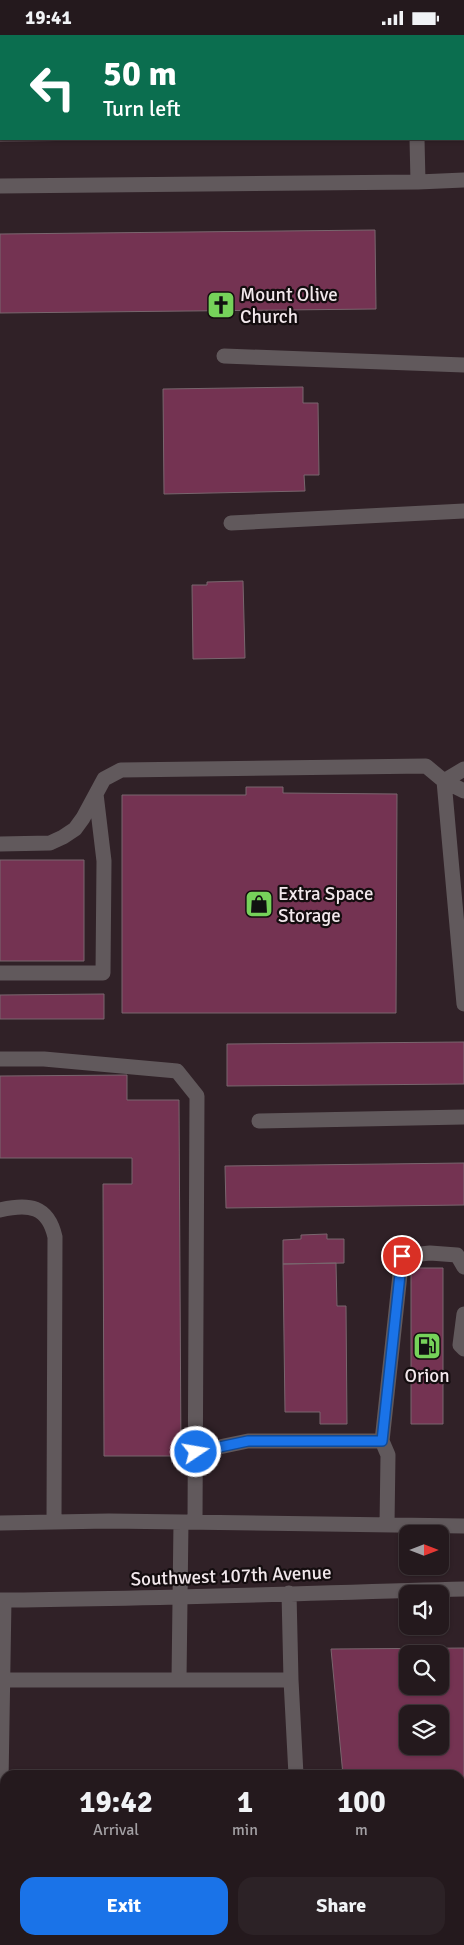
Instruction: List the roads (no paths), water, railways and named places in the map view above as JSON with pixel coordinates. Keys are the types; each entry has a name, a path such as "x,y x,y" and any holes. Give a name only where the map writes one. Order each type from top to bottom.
{"street":[{"path":"417,140 418,183"},
{"path":"0,186 418,183 464,181"},
{"path":"224,356 464,365"},
{"path":"232,523 464,511"},
{"path":"0,844 50,843 63,837 75,829 83,818 104,779 121,770 426,766 444,781 464,791"},
{"path":"444,781 464,769"},
{"path":"444,781 464,1005"},
{"path":"0,973 103,973 104,861 96,792"},
{"path":"0,1059 44,1059 177,1071 197,1096 196,1452 181,1598 179,1679"},
{"path":"259,1121 464,1117"},
{"path":"0,1209 37,1209 44,1213 52,1224 55,1237 54,1522"},
{"path":"387,1525 388,1455 382,1441 402,1256 430,1253 457,1255 464,1267"},
{"path":"464,1315 460,1345 464,1349"},
{"path":"196,1452 248,1441 382,1441"},
{"path":"0,1523 188,1522 464,1525"},
{"name":"Southwest 107th Avenue","path":"2,1600 181,1598 289,1593 464,1589"},
{"path":"289,1593 296,1770"},
{"path":"1,1770 2,1600"},
{"path":"2,1679 291,1679"}],"place":[{"name":"Mount Olive Church","path":"221,305"},
{"name":"Extra Space Storage","path":"259,904"},
{"name":"Orion","path":"427,1346"}]}
